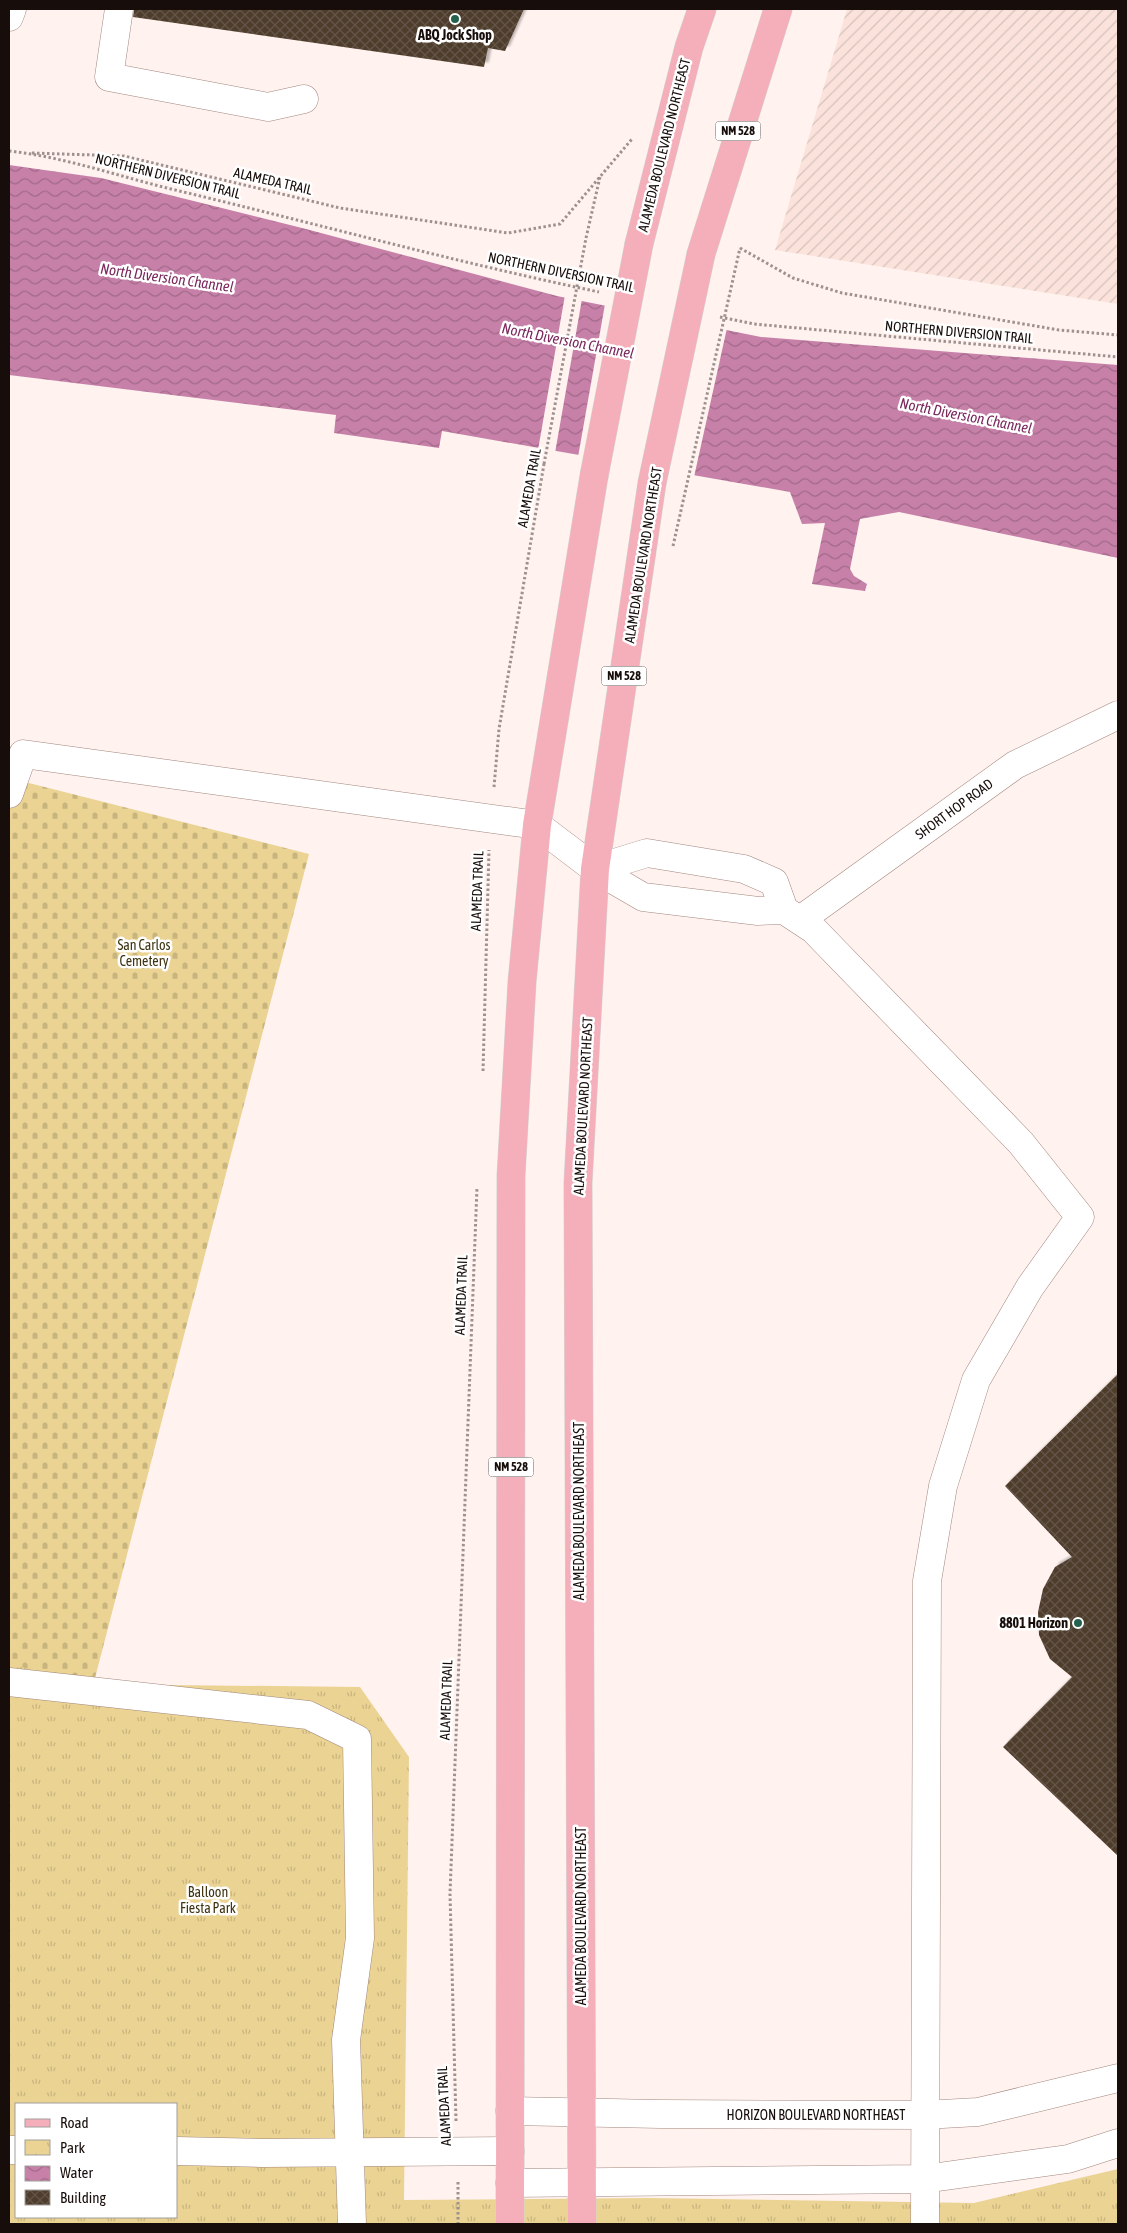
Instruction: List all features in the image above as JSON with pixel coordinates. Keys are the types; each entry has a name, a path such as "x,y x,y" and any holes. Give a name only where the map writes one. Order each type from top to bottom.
{"main road":[{"name":"ALAMEDA BOULEVARD NORTHEAST","path":"510,2224 511,1176 522,982 537,825 594,476 639,244 689,47 702,9"},
{"name":"ALAMEDA BOULEVARD NORTHEAST","path":"582,2224 578,1183 595,869 652,483 701,254 778,9"}],"street":[{"path":"9,17 12,9"},
{"path":"119,9 109,78 268,107 304,99"},
{"name":"SHORT HOP ROAD","path":"792,915 1016,765 1118,715"},
{"path":"9,794 23,754 537,825 595,869 643,897 792,915 813,929 1014,1136 1080,1217 1030,1287 976,1380 943,1486 926,1581 925,2224"},
{"path":"595,869 647,852 744,869 774,882 792,915"},
{"path":"9,1682 308,1714 357,1739 360,1938 346,2040 352,2224"},
{"name":"HORIZON BOULEVARD NORTHEAST","path":"510,2111 924,2115 978,2112 1118,2078"},
{"path":"510,2183 924,2180 1068,2159 1118,2143"},
{"path":"178,2151 510,2151"}],"path":[{"path":"600,176 638,131"},
{"name":"NORTHERN DIVERSION TRAIL","path":"9,151 21,152 308,221 424,253 602,292"},
{"name":"ALAMEDA TRAIL","path":"21,152 124,156 340,208 508,233 560,224 600,176"},
{"name":"ALAMEDA TRAIL","path":"482,1080 492,819 499,729 544,464 586,238 600,176"},
{"path":"673,546 740,248 794,278 842,293 1059,330 1118,335"},
{"name":"NORTHERN DIVERSION TRAIL","path":"716,316 754,324 1118,357"},
{"name":"ALAMEDA TRAIL","path":"458,2224 458,2151 450,1894 478,1179"}],"shaded area":[{"path":"847,9 1118,9 1118,304 775,250"}],"green space":[{"name":"San Carlos Cemetery","path":"9,778 309,854 95,1678 56,1679 9,1664"},
{"name":"Balloon Fiesta Park","path":"9,1663 79,1684 360,1687 409,1757 404,2200 648,2198 974,2203 1118,2169 1118,2224 9,2224"}],"water":[{"name":"North Diversion Channel","path":"9,165 101,178 306,229 557,296 761,337 1118,365 1118,558 899,512 860,519 850,569 854,576 867,584 865,591 812,584 825,523 802,524 790,492 442,431 439,448 334,433 336,415 9,375"}],"pier":[{"path":"565,295 582,299 555,453 538,450"},
{"path":"605,304 727,328 694,477 578,457"}],"building":[{"path":"134,9 524,9 505,51 488,48 484,67 133,17"},
{"name":"8801 Horizon","path":"1118,1374 1118,1856 1003,1747 1072,1677 1050,1659 1039,1635 1038,1612 1043,1589 1055,1567 1072,1557 1005,1486"}],"place":[{"name":"ABQ Jock Shop","path":"455,19"},
{"name":"8801 Horizon","path":"1078,1623"}]}
